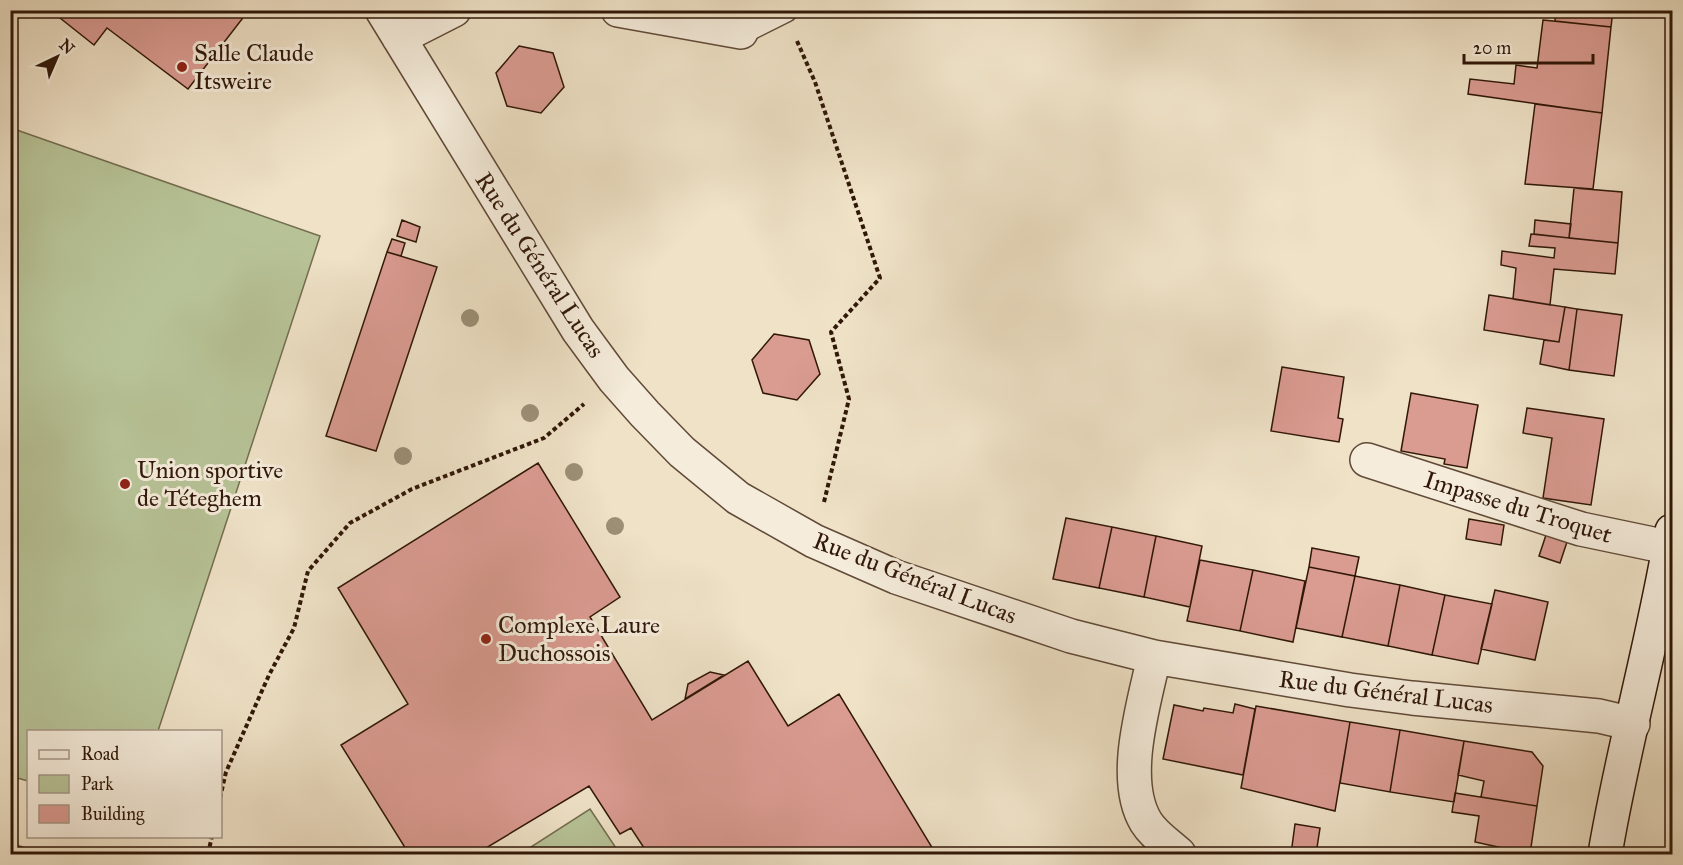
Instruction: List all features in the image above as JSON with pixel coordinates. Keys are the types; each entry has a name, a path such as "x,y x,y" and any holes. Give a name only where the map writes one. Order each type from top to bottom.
{"street":[{"name":"Rue du Général Lucas","path":"382,10 578,330 614,379 645,414 682,452 738,498 814,541 896,577 1071,636 1154,657 1412,699 1599,716 1633,723"},
{"path":"399,38 454,10"},
{"path":"618,10 741,32"},
{"name":"Impasse du Troquet","path":"1367,460 1581,530 1672,542"},
{"path":"1605,855 1672,542"},
{"path":"1154,657 1140,725 1134,776 1135,790 1146,823 1179,855"}],"lane":[{"path":"741,32 784,11"}],"path":[{"path":"784,11 815,82 880,278 831,332 849,399 814,541"},
{"path":"222,789 226,772 269,675 294,628 309,571 350,523 412,489 544,438 614,379"},
{"path":"208,855 212,838"}],"green space":[{"name":"Union sportive de Téteghem","path":"11,128 320,236 158,730 27,730 27,781 10,776"},
{"path":"590,809 620,854 520,854"},
{"path":"11,843 43,854 11,854"}],"building":[{"name":"Salle Claude Itsweire","path":"50,10 249,10 188,89 107,28 94,45"},
{"path":"1556,10 1613,10 1611,27 1555,21"},
{"path":"1543,20 1611,27 1602,113 1468,94 1470,79 1514,84 1516,65 1537,68"},
{"path":"519,46 553,53 564,87 541,113 507,106 496,73"},
{"path":"1535,104 1602,113 1593,189 1525,184"},
{"path":"1574,188 1622,192 1618,243 1569,238"},
{"path":"402,220 420,227 416,242 397,236"},
{"path":"1535,220 1571,224 1569,238 1534,234"},
{"path":"1531,234 1618,243 1615,274 1554,269 1550,305 1513,299 1516,268 1501,265 1502,251 1554,258 1555,248 1529,246"},
{"path":"392,239 405,243 401,256 387,252"},
{"path":"387,252 437,267 376,451 326,436"},
{"path":"1489,295 1565,307 1559,342 1484,330"},
{"path":"1565,307 1577,309 1569,370 1540,364 1544,340 1559,342"},
{"path":"1577,309 1622,315 1614,376 1569,370"},
{"path":"774,334 809,340 820,374 797,400 763,393 752,360"},
{"path":"1282,367 1344,377 1338,418 1343,419 1339,442 1271,431"},
{"path":"1411,393 1478,405 1467,468 1444,464 1445,459 1401,451"},
{"path":"1527,408 1604,419 1591,505 1543,498 1552,438 1523,433"},
{"name":"Complexe Laure Duchossois","path":"538,463 620,597 590,617 652,720 748,661 788,726 839,694 936,854 648,854 631,828 620,834 589,786 476,854 409,854 341,745 408,704 338,588"},
{"path":"1066,518 1112,527 1099,588 1053,579"},
{"path":"1469,519 1504,525 1501,545 1466,539"},
{"path":"1112,527 1156,536 1144,597 1099,588"},
{"path":"1546,535 1567,542 1560,563 1539,556"},
{"path":"1156,536 1202,546 1190,607 1144,597"},
{"path":"1312,548 1359,557 1355,576 1309,567"},
{"path":"1200,560 1253,570 1240,631 1187,621"},
{"path":"1309,567 1355,576 1342,637 1296,628"},
{"path":"1253,570 1305,581 1293,642 1240,631"},
{"path":"1355,576 1400,585 1388,646 1342,637"},
{"path":"1400,585 1445,595 1432,655 1388,646"},
{"path":"1495,590 1548,602 1535,660 1481,649"},
{"path":"1445,595 1492,604 1478,664 1432,655"},
{"path":"710,672 724,675 685,699 688,684"},
{"path":"1235,704 1255,709 1243,775 1163,759 1174,705 1203,711 1204,708 1233,713"},
{"path":"1256,706 1350,722 1335,811 1241,788"},
{"path":"1350,722 1400,730 1390,792 1340,783"},
{"path":"1400,730 1464,741 1454,802 1390,792"},
{"path":"1464,741 1532,752 1543,766 1537,806 1481,797 1484,781 1458,775"},
{"path":"1455,793 1537,806 1530,854 1475,842 1479,816 1452,812"},
{"path":"1295,824 1320,828 1316,854 1291,854"}],"place":[{"name":"Salle Claude Itsweire","path":"182,67"},
{"name":"Union sportive de Téteghem","path":"125,484"},
{"name":"Complexe Laure Duchossois","path":"486,639"}]}
